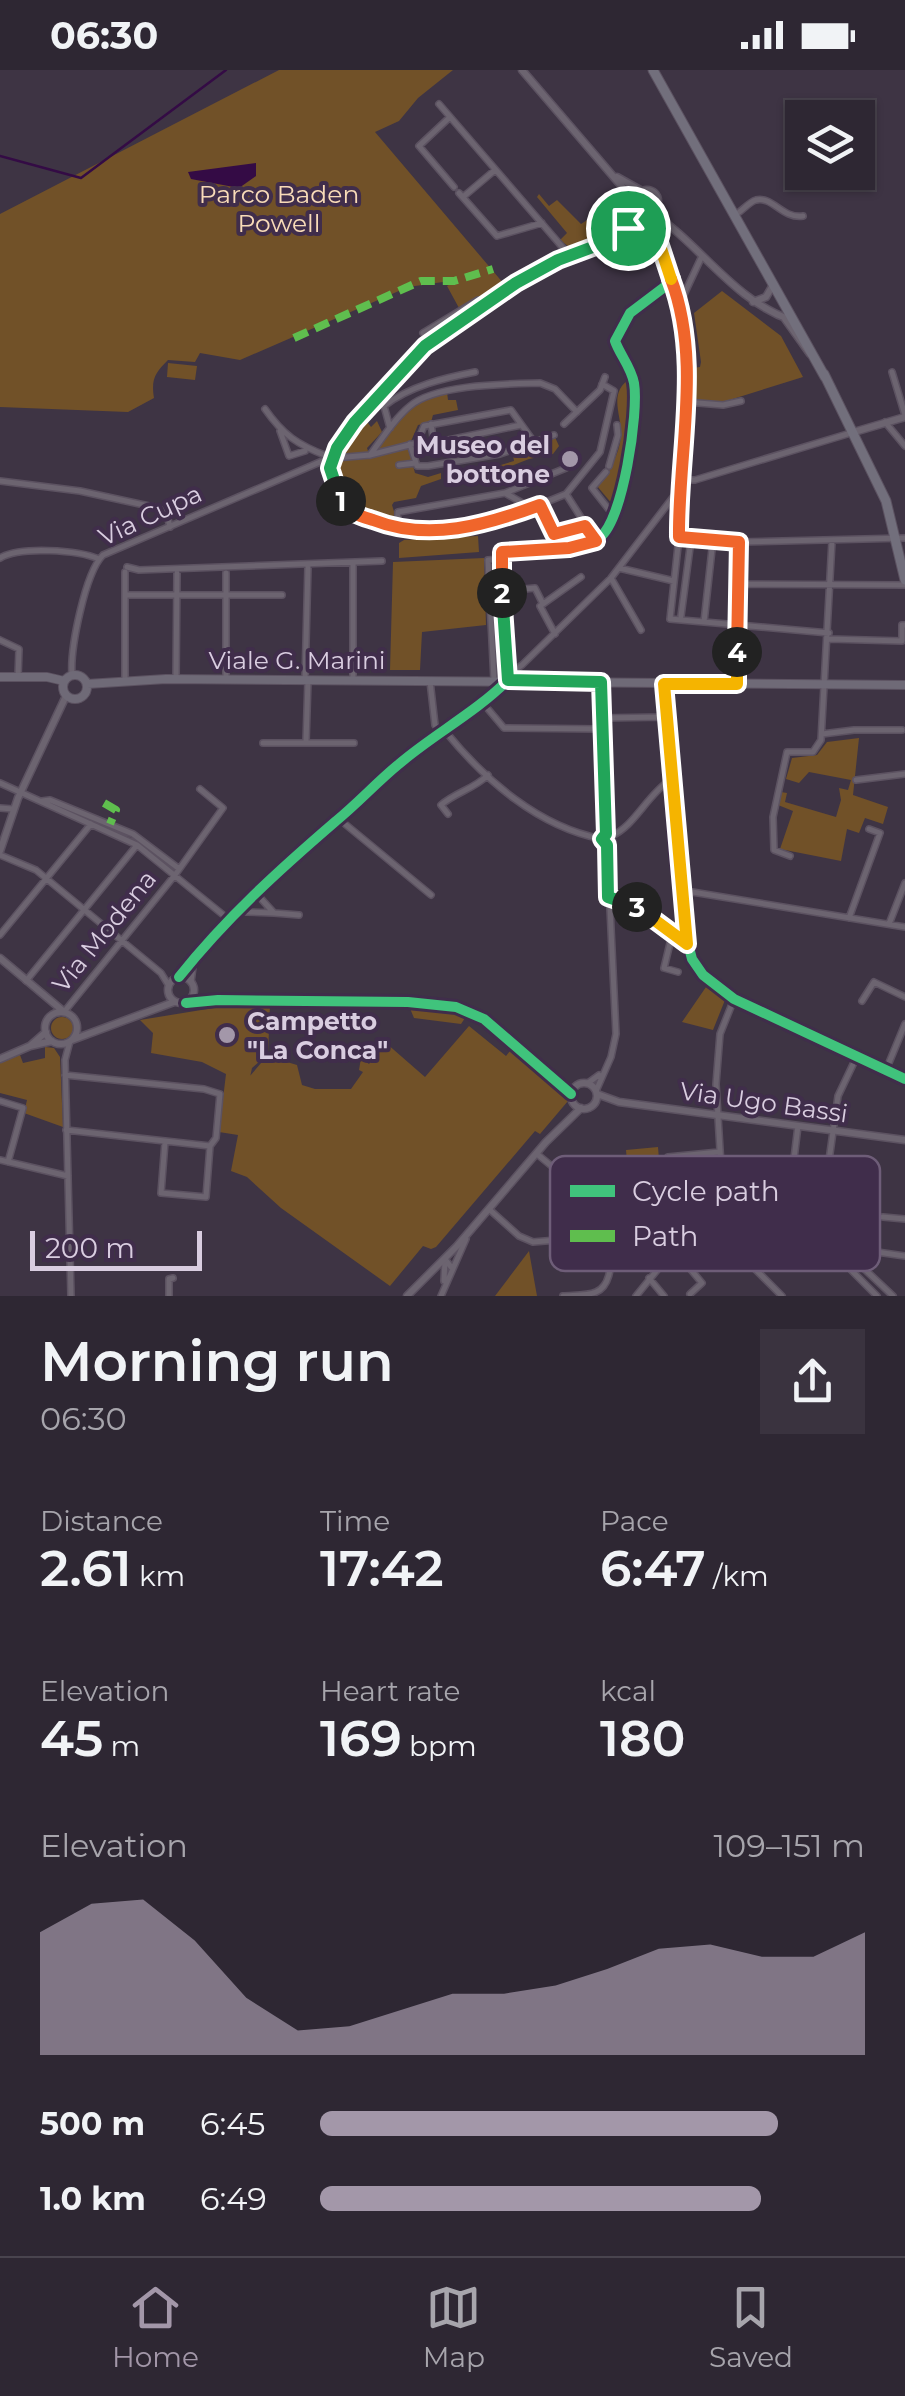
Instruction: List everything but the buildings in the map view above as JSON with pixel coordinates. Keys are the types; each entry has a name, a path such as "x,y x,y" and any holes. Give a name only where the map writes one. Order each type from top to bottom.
{"main road":[{"path":"653,70 825,377"},
{"path":"791,320 854,432 886,501 901,538 905,582"},
{"path":"0,678 80,676 87,684 81,698 66,696 63,689 68,678"},
{"name":"Viale G. Marini","path":"87,684 124,679 494,681 508,677 664,684 905,684"}],"street":[{"path":"522,70 636,204 673,228 754,302 791,320"},
{"path":"439,104 570,256"},
{"path":"450,117 420,146 459,192 498,236 542,222"},
{"path":"459,192 495,170"},
{"path":"613,175 642,191 653,192 673,228"},
{"path":"634,222 642,191"},
{"path":"735,215 755,200 762,200 788,216 803,216"},
{"path":"564,424 603,381 614,391 595,461 566,494 482,525 433,530 397,528 347,510 340,501 331,456 355,422 425,346 486,302 558,260 614,239 658,204"},
{"path":"649,212 679,300 686,402 670,619 902,641 905,625"},
{"path":"554,236 558,260"},
{"path":"679,300 702,256"},
{"path":"494,681 488,560 507,550 580,546 596,541 614,523 636,412 634,380 616,340 630,312 672,282"},
{"path":"754,302 766,297 773,286"},
{"path":"659,292 679,300"},
{"path":"423,333 478,300 486,302"},
{"path":"390,430 384,406 394,398 442,379 475,372"},
{"path":"680,480 696,480 905,416 892,372"},
{"path":"370,455 408,407 420,398 447,392 540,383 555,388 577,412"},
{"path":"686,402 741,402"},
{"path":"612,405 618,435 608,469 592,488 615,517"},
{"path":"266,409 280,430 289,456 308,450"},
{"path":"417,465 413,444 420,431 431,424 511,410 534,442"},
{"path":"885,422 905,446"},
{"path":"431,424 434,444"},
{"path":"280,430 308,450 331,456 370,455 521,424"},
{"path":"400,465 476,458 554,435"},
{"path":"471,436 476,458"},
{"name":"Via Cupa","path":"68,678 89,578 99,559 331,456"},
{"path":"397,528 398,512 505,493 566,468"},
{"path":"0,481 80,491 158,508 166,515 170,527"},
{"path":"144,1011 254,892 396,766 482,702 555,634 619,568 678,490"},
{"path":"505,493 531,508"},
{"path":"566,494 596,541"},
{"path":"540,505 554,534 585,526"},
{"path":"679,537 739,542 901,538"},
{"path":"681,616 691,538"},
{"path":"704,623 713,540"},
{"path":"790,856 774,850 774,817 788,752 814,752 820,745 832,541"},
{"path":"737,684 739,542"},
{"path":"0,558 15,552 47,552 99,559"},
{"path":"500,557 508,677"},
{"path":"124,679 126,570 308,566 382,560"},
{"path":"353,562 353,680"},
{"path":"306,742 308,566"},
{"path":"619,568 674,581"},
{"path":"176,679 177,572"},
{"path":"226,573 226,679"},
{"path":"555,634 540,606 582,577"},
{"path":"610,578 641,630"},
{"path":"738,584 905,582"},
{"path":"502,590 535,588 543,604"},
{"path":"126,595 282,595"},
{"path":"491,626 504,626"},
{"path":"0,640 19,649 18,678"},
{"path":"430,680 435,726 518,804 606,839 622,832 649,796 670,780"},
{"path":"407,1296 490,1210 562,1124 581,1108 593,1105 602,1074 612,1057 616,1034 600,729 601,682"},
{"path":"664,684 687,944 702,975 734,999 905,1079"},
{"path":"66,696 20,792 0,853 48,878 161,973 192,983 205,996 218,1000"},
{"path":"482,702 504,728 600,729"},
{"path":"600,718 665,717"},
{"path":"822,734 902,730"},
{"path":"263,743 354,743"},
{"path":"856,780 905,774"},
{"path":"448,814 442,806 448,799 478,786 488,775"},
{"path":"0,783 91,824 133,834 227,918"},
{"name":"Via Modena","path":"64,1012 177,872 223,808 200,790"},
{"path":"40,802 50,800 111,829 177,872"},
{"path":"0,808 13,809"},
{"path":"339,818 431,895"},
{"path":"0,935 91,824"},
{"path":"849,918 880,834 869,830"},
{"path":"26,980 137,845"},
{"path":"890,924 905,883"},
{"path":"680,890 905,927"},
{"path":"254,892 274,913"},
{"path":"608,897 642,910 687,944"},
{"path":"246,912 299,915"},
{"path":"672,935 664,968 678,972"},
{"path":"186,1003 194,994 195,956"},
{"path":"0,958 76,1024 91,1032"},
{"path":"161,973 174,1002"},
{"path":"862,1001 874,982 905,998"},
{"path":"30,1046 46,1032 49,1017 42,994"},
{"path":"719,1156 716,1116 720,1034 734,999"},
{"path":"0,1058 30,1046 71,1040 174,1002 425,1002 456,1007 484,1019 556,1077 581,1108"},
{"path":"49,1017 64,1012"},
{"path":"71,1296 65,1060 76,1024"},
{"path":"886,1070 905,1024"},
{"path":"46,1032 65,1060"},
{"path":"830,1156 838,1096 857,1056"},
{"path":"556,1077 578,1084 602,1074"},
{"path":"65,1075 218,1091 216,1138 211,1145 206,1196 160,1192 165,1142"},
{"path":"588,1083 597,1092"},
{"path":"562,1124 578,1084"},
{"name":"Via Ugo Bassi","path":"597,1092 619,1102"},
{"path":"0,1101 23,1108 8,1162"},
{"name":"Via Ugo Bassi","path":"593,1105 619,1102 905,1140"},
{"path":"794,1156 798,1126"},
{"path":"66,1130 211,1145"},
{"path":"678,1156 719,1152"},
{"path":"537,1154 550,1165"},
{"path":"0,1160 68,1176"},
{"path":"490,1210 528,1241 550,1240"},
{"path":"883,1217 905,1219"},
{"path":"441,1296 468,1234"},
{"path":"880,1252 905,1256"},
{"path":"445,1259 450,1270"},
{"path":"444,1284 445,1259"},
{"path":"563,1296 596,1292 610,1278 610,1271"},
{"path":"636,1296 657,1271"},
{"path":"690,1294 702,1283 692,1271"},
{"path":"853,1271 886,1295"},
{"path":"866,1271 886,1295"},
{"path":"759,1273 782,1296"},
{"path":"429,1275 440,1274 444,1284"},
{"path":"169,1296 171,1278"},
{"path":"649,1278 664,1296"}],"green space":[{"name":"Parco Baden Powell","path":"279,70 453,70 418,98 399,121 375,132 504,284 459,308 447,286 457,280 408,287 240,360 200,353 195,362 168,360 155,377 154,398 128,412 0,407 0,214"},
{"path":"619,190 631,211 629,220 612,235 610,230 603,232 604,238 573,250 560,240 567,233 537,197 539,194 549,206 557,200 581,224 596,214 601,218 618,203 614,195"},
{"path":"722,291 781,336 803,377 723,402 691,400 693,368 700,367 701,362 694,313"},
{"path":"168,363 197,366 195,380 167,377"},
{"path":"631,378 629,445 613,505 597,486 618,450 619,390"},
{"path":"447,392 448,400 456,400 458,410 433,415 431,422 418,425 408,448 415,473 428,477 441,473 441,479 421,486 416,498 394,502 396,518 392,523 353,506 336,468 345,438 365,419 371,427 377,421 382,432 367,448 369,454 410,408"},
{"path":"554,435 559,446 553,454 467,483 464,476 514,461 512,450"},
{"path":"478,536 479,552 399,558 399,543 404,540"},
{"path":"484,558 486,625 422,632 420,670 390,670 393,562"},
{"path":"859,738 853,795 888,807 883,824 865,818 859,833 847,829 841,861 780,849 793,811 778,805 781,792 787,793 785,802 836,817 841,800 839,788 848,790 851,780 809,772 799,783 786,779 792,758 817,755 827,742"},
{"path":"706,987 725,1000 713,1030 682,1022"},
{"path":"238,1004 270,1005 268,1054 252,1068 250,1076 267,1056 297,1065 302,1085 351,1089 363,1072 359,1070 361,1058 369,1064 386,1043 425,1077 469,1026 506,1056 510,1051 568,1101 540,1134 535,1131 436,1247 423,1246 390,1286 281,1208 247,1177 231,1171 238,1135 219,1132 226,1074 202,1062 151,1053 153,1033 140,1020"},
{"path":"409,1006 448,1009 465,1018 461,1024 414,1018"},
{"path":"62,1017 70,1020 70,1036 62,1039 54,1036 51,1028 54,1020"},
{"path":"45,1047 54,1048 60,1057 63,1127 24,1113 27,1100 0,1093 0,1063 20,1055 23,1063 45,1058"},
{"path":"658,1147 659,1156 626,1156 626,1150"},
{"path":"529,1251 537,1296 495,1296"}],"shaded area":[{"path":"256,163 256,176 239,188 191,179 188,172"}],"waterway":[{"path":"0,156 81,178 226,70"}],"marked path":[{"path":"294,338 421,281 454,281 493,269"},
{"path":"104,803 116,810 110,824"}],"cycle path":[{"path":"179,977 234,915 294,858 399,764 508,680 500,554 507,550 578,546 599,538 608,528 622,490 635,397 633,377 615,341 630,313 671,282"},
{"path":"664,684 676,855 692,959 703,975 734,999 905,1079"},
{"path":"186,1003 408,1002 456,1007 484,1019 571,1094"}],"place":[{"name":"Museo del bottone","path":"570,459"},
{"name":"Campetto \"La Conca\"","path":"227,1035"}],"route":[{"path":"649,212 680,303 687,392 678,489 679,537 739,542 737,684 664,684 676,855 687,944 642,910 608,897 607,845 602,842 606,834 601,682 508,680 500,554 507,550 569,548 596,541 585,526 554,534 540,505 482,525 433,530 393,528 347,510 340,501 330,468 337,448 355,422 437,336 516,283 558,260 614,239 628,228 649,212"}]}
